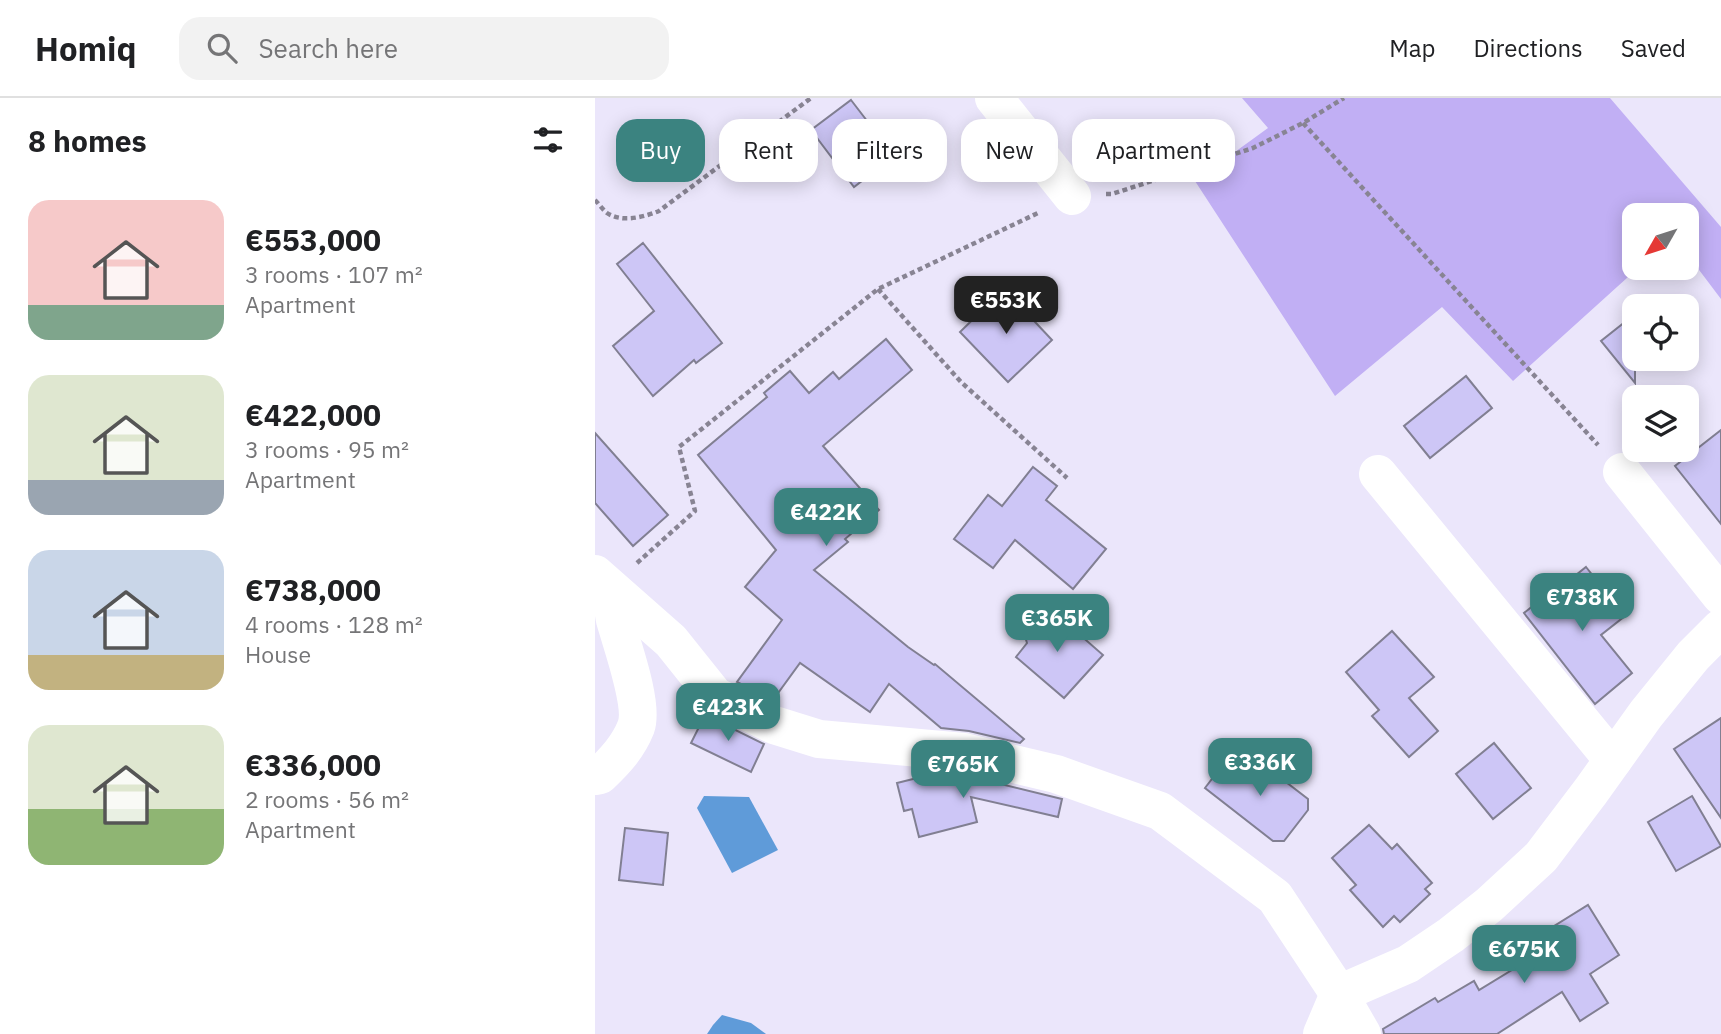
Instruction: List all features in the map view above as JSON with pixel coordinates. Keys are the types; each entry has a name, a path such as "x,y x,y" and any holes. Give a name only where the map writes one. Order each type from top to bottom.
{"street":[{"path":"994,98 1072,196"},
{"path":"1622,472 1721,596"},
{"path":"1378,474 1613,760"},
{"path":"595,776 600,775 622,754 637,725 638,712 633,685 602,581"},
{"path":"602,581 671,641 715,696 773,725 819,738 964,752 1056,774 1160,811 1275,897 1362,1034"},
{"path":"1322,1034 1339,994 1408,964 1489,905 1541,857 1646,714 1685,665 1721,628"}],"path":[{"path":"595,200 607,214 619,218 659,212 811,98"},
{"path":"602,581 695,511 679,447 878,289 1072,196 1112,194 1253,148 1303,123 1344,98"},
{"path":"1303,123 1622,472"},
{"path":"878,289 961,382 1067,478"}],"shaded area":[{"path":"1242,98 1610,98 1721,227 1721,299 1699,270 1699,203 1622,203 1622,280 1625,280 1513,381 1442,307 1335,396 1196,182 1235,182 1235,152 1268,128"}],"water":[{"path":"704,796 749,797 778,850 732,873 697,808"},
{"path":"722,1015 751,1023 766,1034 707,1034"}],"building":[{"path":"851,100 866,119 832,119 832,158 818,139 818,125"},
{"path":"643,243 722,343 696,363 694,360 653,396 613,346 654,311 617,264"},
{"path":"1004,289 1052,340 1008,382 960,332"},
{"path":"1622,324 1622,367 1601,341"},
{"path":"886,339 912,370 823,446 879,510 845,539 848,542 814,570 908,647 935,664 1024,739 1020,743 969,731 941,728 889,684 870,712 800,663 773,700 737,682 782,620 745,587 776,550 698,455 767,397 764,393 790,371 809,393 833,372 839,379"},
{"path":"1625,371 1635,371 1635,383"},
{"path":"1466,376 1492,408 1430,458 1404,426"},
{"path":"1721,430 1721,524 1675,466 1680,462 1699,462 1699,447"},
{"path":"595,433 668,515 633,546 595,503"},
{"path":"1033,467 1057,486 1046,500 1106,549 1073,589 1015,540 993,568 954,539 988,495 1002,506"},
{"path":"1586,567 1625,616 1601,635 1632,673 1595,704 1524,613"},
{"path":"1055,613 1103,655 1064,698 1016,657 1027,643 1020,620 1045,624"},
{"path":"1392,631 1434,677 1409,698 1438,731 1409,757 1372,716 1379,710 1346,672"},
{"path":"705,715 764,744 751,772 691,743"},
{"path":"1721,718 1721,818 1674,749"},
{"path":"1494,743 1531,788 1493,819 1456,774"},
{"path":"1231,754 1253,772 1260,762 1308,799 1308,810 1284,841 1273,841 1205,788"},
{"path":"941,772 960,774 1062,799 1058,817 971,797 977,822 919,837 912,809 904,811 897,783"},
{"path":"1692,796 1721,846 1676,871 1648,822"},
{"path":"1369,825 1392,849 1397,844 1432,883 1425,889 1430,894 1400,922 1394,916 1383,927 1350,890 1356,885 1332,858"},
{"path":"625,828 668,833 663,885 619,880"},
{"path":"1588,905 1619,955 1590,974 1608,1003 1580,1021 1562,992 1497,1034 1384,1034 1383,1029 1435,998 1438,1002 1474,981 1479,990 1538,954 1530,941"}]}
